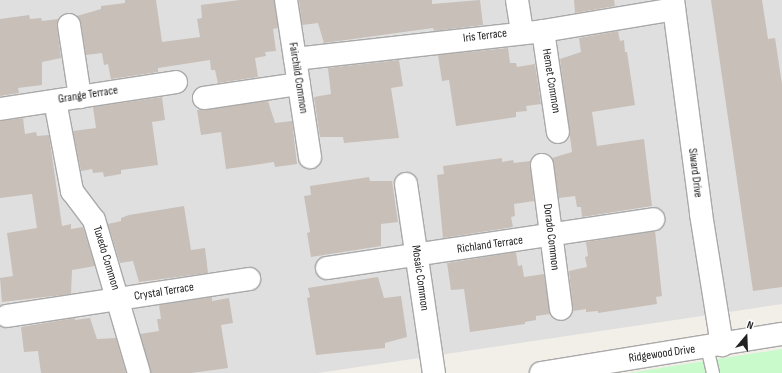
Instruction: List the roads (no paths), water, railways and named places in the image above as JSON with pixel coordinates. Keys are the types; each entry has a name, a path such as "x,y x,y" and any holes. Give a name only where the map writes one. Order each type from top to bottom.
{"street":[{"name":"Fairchild Common","path":"286,0 310,157"},
{"name":"Hemet Common","path":"517,0 533,31 558,132"},
{"name":"Iris Terrace","path":"295,59 533,31 673,4"},
{"name":"Siward Drive","path":"673,4 701,214 715,346"},
{"path":"69,25 80,97"},
{"name":"Grange Terrace","path":"0,109 176,82"},
{"path":"204,98 299,84"},
{"name":"Tuxedo Common","path":"55,101 72,191 94,220 139,373"},
{"name":"Dorado Common","path":"542,165 560,309"},
{"name":"Mosaic Common","path":"406,184 434,373"},
{"name":"Richland Terrace","path":"327,268 550,236 653,219"},
{"name":"Crystal Terrace","path":"7,316 249,279"},
{"name":"Ridgewood Drive","path":"541,373 782,334"}],"lane":[{"path":"713,373 715,346"}]}
